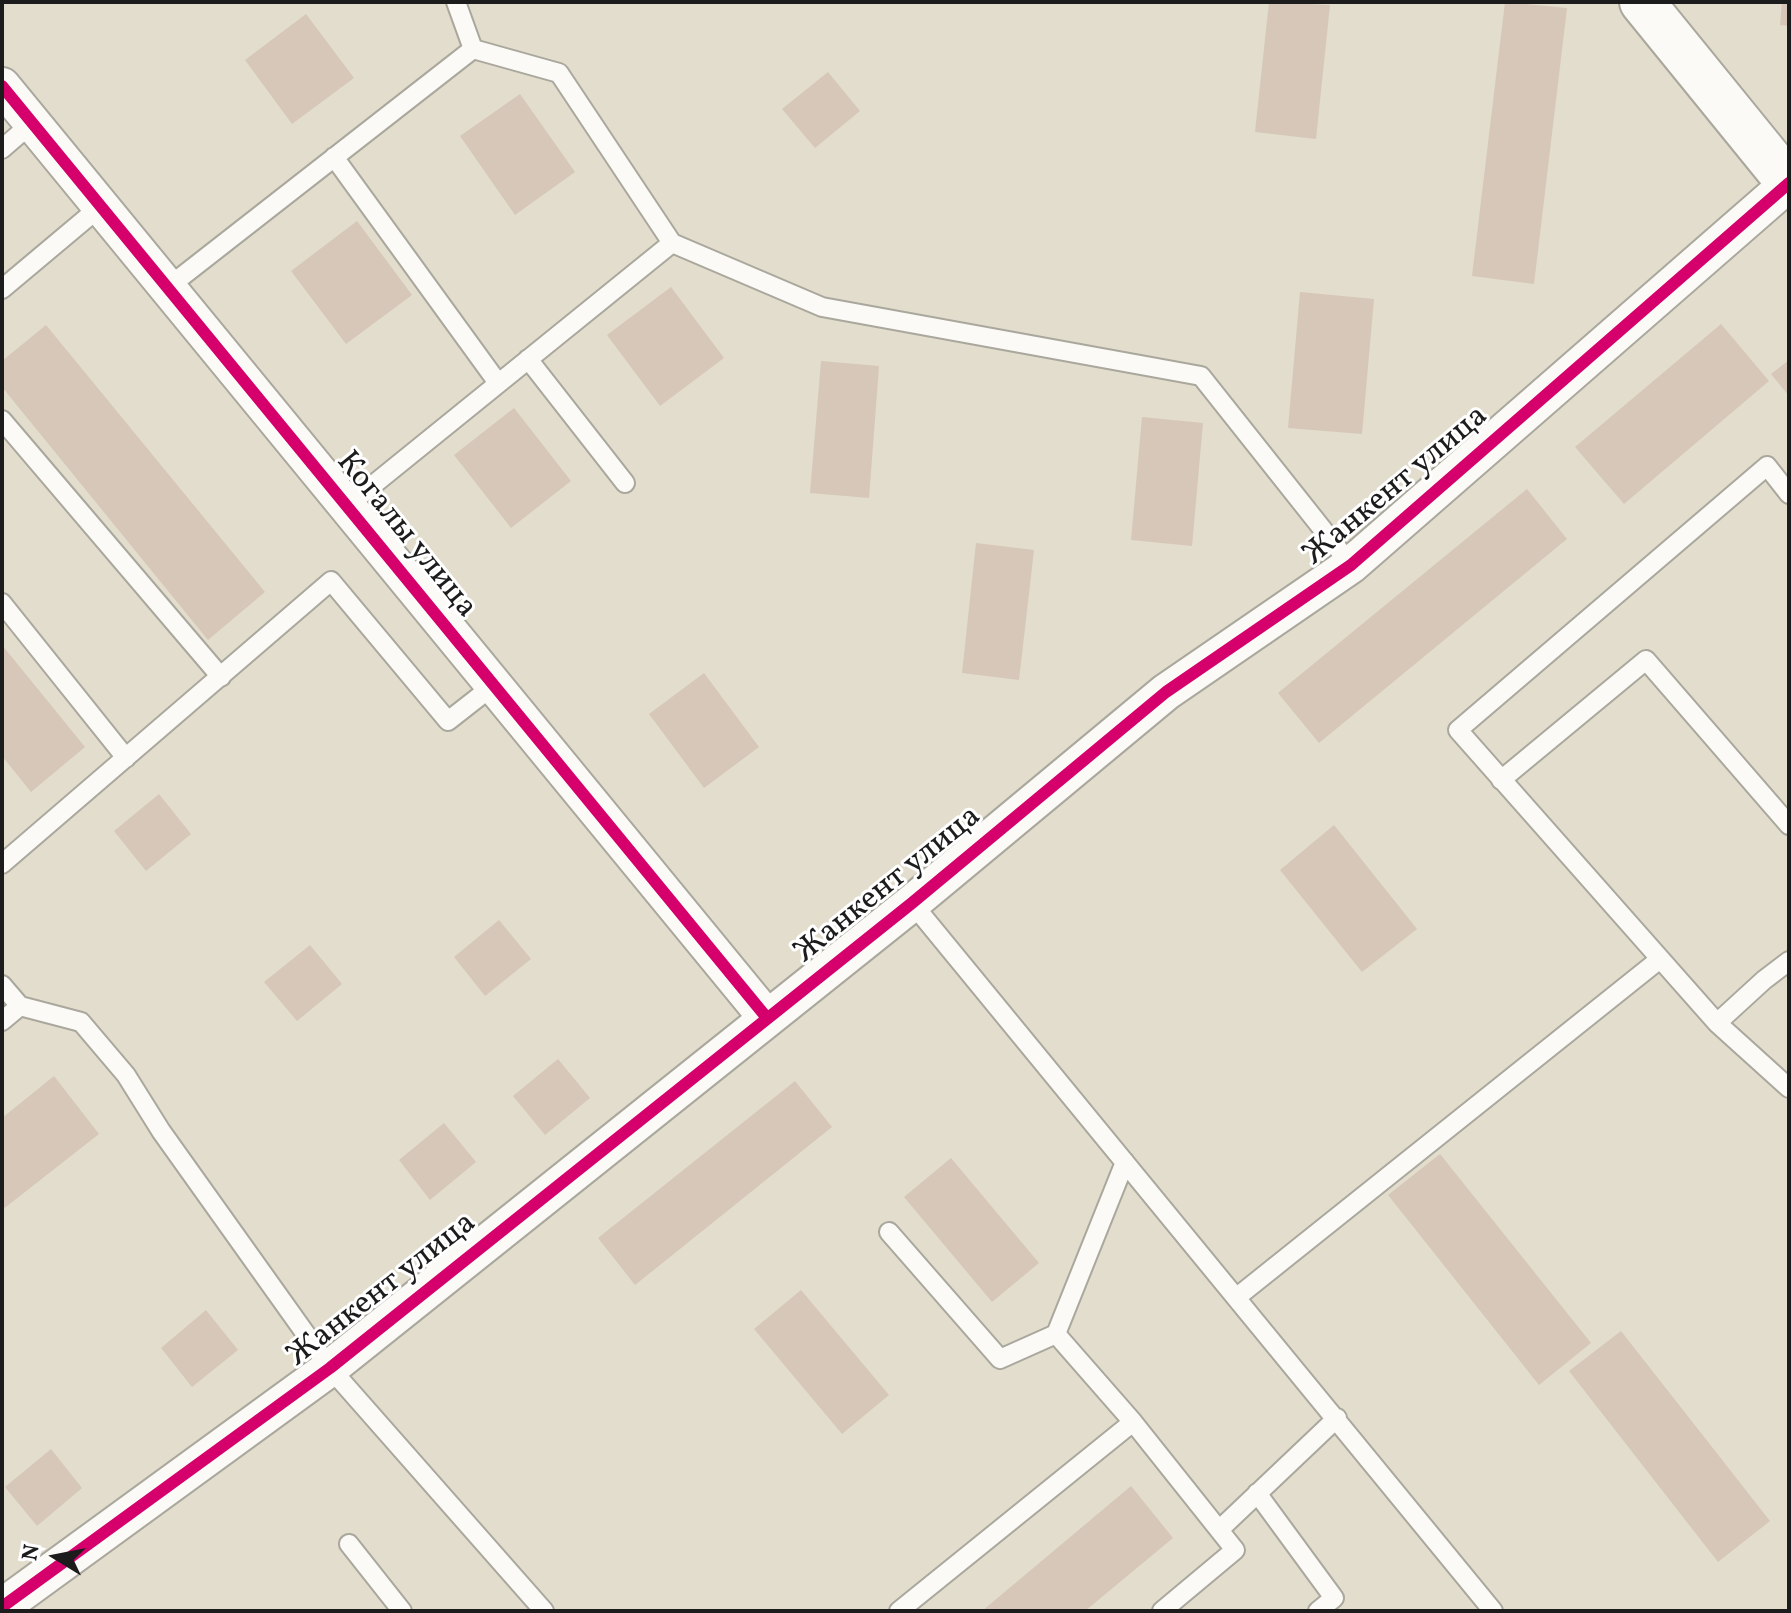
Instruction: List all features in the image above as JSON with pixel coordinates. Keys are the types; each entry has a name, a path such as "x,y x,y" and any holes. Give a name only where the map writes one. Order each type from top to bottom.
{"street":[{"path":"1642,2 1789,183"},
{"name":"Когалы улица","path":"2,86 767,1018"},
{"name":"Жанкент улица","path":"2,1607 330,1368 912,903 1166,692 1351,565 1789,183"}],"lane":[{"path":"456,2 473,49"},
{"path":"167,288 473,49"},
{"path":"473,49 559,73 672,243 822,307 1201,376 1351,565"},
{"path":"2,149 32,123"},
{"path":"334,157 498,383"},
{"path":"2,289 101,206"},
{"path":"347,506 672,243"},
{"path":"528,359 625,483"},
{"path":"2,420 221,677"},
{"path":"1789,494 1767,466 1458,730 1717,1023 1789,1088"},
{"path":"2,864 331,581 448,721 494,685"},
{"path":"2,603 126,758"},
{"path":"1501,780 1646,660 1789,825"},
{"path":"912,903 1493,1611"},
{"path":"1237,1297 1660,959"},
{"path":"1717,1023 1789,961"},
{"path":"2,985 20,1006 81,1022 126,1075 161,1131 330,1368 544,1611"},
{"path":"2,1021 20,1006"},
{"path":"889,1232 1000,1359 1056,1334 1125,1162"},
{"path":"1056,1334 1133,1422 1235,1550 1162,1611"},
{"path":"1219,1530 1337,1418"},
{"path":"899,1611 1133,1422"},
{"path":"1257,1493 1334,1598 1318,1611"},
{"path":"349,1544 402,1611"}],"building":[{"path":"1269,2 1330,5 1316,139 1255,132"},
{"path":"1505,2 1567,8 1534,284 1472,276"},
{"path":"1782,2 1789,2 1789,26 1780,25"},
{"path":"306,14 354,78 292,124 245,60"},
{"path":"828,72 860,111 815,148 782,109"},
{"path":"520,94 575,172 515,215 460,136"},
{"path":"357,221 412,295 346,344 291,271"},
{"path":"671,287 724,358 660,406 607,335"},
{"path":"1300,292 1374,299 1362,434 1288,428"},
{"path":"1721,324 1769,381 1624,504 1575,447"},
{"path":"46,325 265,592 208,640 2,387 2,361"},
{"path":"1789,360 1789,396 1771,374"},
{"path":"821,361 879,366 869,498 810,493"},
{"path":"514,408 571,481 511,528 454,455"},
{"path":"1142,417 1203,423 1192,546 1131,540"},
{"path":"1527,489 1567,539 1319,743 1278,693"},
{"path":"976,543 1034,550 1019,680 962,673"},
{"path":"2,645 85,747 31,792 2,756"},
{"path":"704,673 759,747 704,788 649,714"},
{"path":"159,794 191,834 146,871 114,831"},
{"path":"1334,825 1417,929 1362,972 1280,870"},
{"path":"499,920 531,959 485,996 454,957"},
{"path":"310,945 342,984 297,1021 264,982"},
{"path":"558,1059 590,1098 545,1135 513,1096"},
{"path":"54,1076 99,1134 2,1210 2,1118"},
{"path":"795,1081 832,1127 635,1285 598,1238"},
{"path":"444,1123 476,1162 430,1200 399,1160"},
{"path":"1440,1154 1591,1343 1539,1385 1388,1195"},
{"path":"951,1158 1039,1263 992,1302 904,1197"},
{"path":"801,1290 889,1395 842,1434 754,1329"},
{"path":"206,1310 238,1350 192,1387 161,1348"},
{"path":"1621,1331 1770,1521 1718,1562 1569,1371"},
{"path":"51,1449 82,1488 37,1526 5,1487"},
{"path":"1131,1486 1173,1538 1085,1611 982,1611"}],"cycle path":[{"path":"2,86 767,1018"},
{"path":"2,1607 330,1368 912,903 1166,692 1351,565 1789,183"}]}
